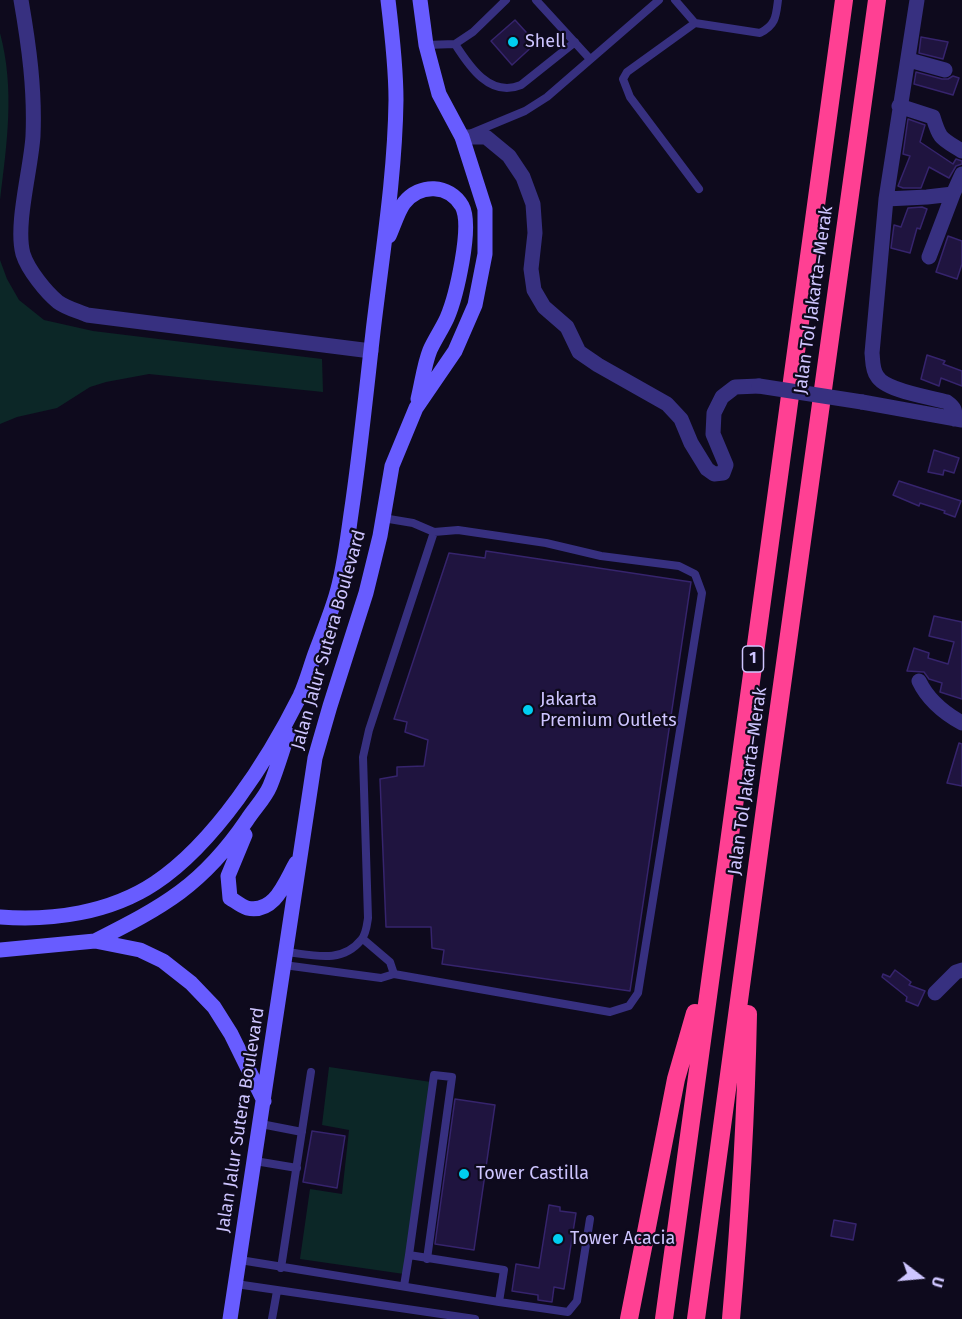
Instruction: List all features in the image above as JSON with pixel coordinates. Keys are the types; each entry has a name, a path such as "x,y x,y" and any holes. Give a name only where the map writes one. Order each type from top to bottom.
{"highway":[{"name":"Jalan Tol Jakarta–Merak","path":"664,1319 844,0"},
{"name":"Jalan Tol Jakarta–Merak","path":"696,1319 877,0"},
{"path":"731,1319 746,1116 749,935"},
{"path":"628,1319 676,1079 712,956"}],"main road":[{"name":"Jalan Jalur Sutera Boulevard","path":"0,916 27,919 86,912 124,899 154,884 200,843 232,806 275,743 302,693 336,595 344,559 357,472 392,169 396,101 394,52 388,0"},
{"name":"Jalan Jalur Sutera Boulevard","path":"230,1319 315,758 363,603 383,518 392,466 416,408 455,351 475,305 485,255 484,208 462,137 440,94 426,45 420,0"},
{"path":"383,248 405,202 422,190 437,188 453,195 463,208 462,260 456,291 447,317 430,350 416,408"},
{"path":"302,693 269,788 240,843 228,876 230,898 246,908 262,908 275,900 296,862 304,828"},
{"path":"95,941 152,912 196,881 216,862 235,838 269,788"},
{"path":"0,950 95,941 140,950 163,961 191,983 214,1007 231,1034 264,1101"}],"street":[{"path":"21,0 30,49 34,94 33,139 21,226 23,255 39,283 59,303 87,315 370,351"},
{"path":"917,0 886,198 872,353 873,368 877,378 886,386 947,402 953,406 958,420"},
{"path":"909,60 945,70"},
{"path":"899,106 933,117 936,131 942,138 962,151"},
{"path":"462,137 486,137 509,156 523,177 533,204 535,233 531,269 534,290 544,307 567,327 579,352 667,404 681,419 707,469 714,474 723,473 726,465 713,434 714,412 722,397 735,387 759,386 958,420"},
{"path":"929,258 952,194 962,174"},
{"path":"886,198 952,194"},
{"path":"919,681 924,693 946,714 962,723"},
{"path":"935,993 956,972 962,970"}],"lane":[{"path":"426,45 455,44 473,32 506,0"},
{"path":"536,0 590,59"},
{"path":"462,137 525,111 547,97 659,0"},
{"path":"675,0 695,23 760,33 770,28 776,19 778,0"},
{"path":"695,23 627,72 623,79 630,97 699,189"},
{"path":"455,44 467,64 485,82 505,88 514,88 521,85 574,42"},
{"path":"285,958 381,978 394,974 610,1012 629,1006 638,993 702,593 695,574 679,566 601,556 546,543 458,530 434,532 412,523 383,518"},
{"path":"285,958 328,957 346,953 363,939 368,918 363,757 369,730 434,532"},
{"path":"363,939 390,962 394,974"},
{"path":"281,1268 311,1072"},
{"path":"404,1286 434,1075 452,1077 428,1259"},
{"path":"261,1124 302,1132"},
{"path":"255,1161 297,1168"},
{"path":"240,1260 568,1312 577,1301 590,1219"},
{"path":"409,1256 504,1270 499,1302"},
{"path":"236,1284 475,1319"},
{"path":"272,1319 277,1291"}],"green space":[{"path":"0,33 5,54 8,116 0,200"},
{"path":"0,260 7,279 19,300 44,320 93,331 322,359 323,392 149,374 90,387 57,408 17,417 0,424"},
{"path":"329,1067 431,1082 404,1274 300,1259 310,1189 342,1194 349,1130 322,1125"}],"building":[{"name":"Shell","path":"515,20 536,43 512,65 491,41"},
{"path":"921,37 948,42 943,59 919,53"},
{"path":"916,72 942,79 953,76 959,78 953,95 914,84"},
{"path":"908,119 925,125 920,142 953,164 956,159 962,161 962,164 956,166 949,178 929,167 921,188 898,186 910,156 903,154"},
{"path":"908,208 927,209 920,229 917,228 910,253 891,248 894,225 901,227"},
{"path":"948,236 962,241 962,264 957,279 936,272"},
{"path":"927,355 945,361 943,364 962,371 962,386 941,378 939,386 921,379"},
{"path":"934,450 959,458 954,473 944,470 943,475 928,472"},
{"path":"899,481 961,501 955,517 944,513 945,511 920,503 919,506 893,495"},
{"path":"486,551 691,582 630,991 442,964 444,950 432,948 431,927 386,927 380,779 397,776 397,767 424,766 428,740 405,732 407,722 394,719 449,553 485,558"},
{"path":"934,616 962,622 962,699 940,692 942,683 929,679 924,672 907,671 914,648 929,653 928,658 948,664 954,642 929,636"},
{"path":"959,743 962,744 962,786 947,783"},
{"path":"895,970 911,982 909,985 925,991 918,1006 906,1001 907,997 882,977 883,974 890,977"},
{"name":"Tower Castilla","path":"455,1099 495,1105 474,1250 435,1244"},
{"path":"312,1131 345,1136 337,1188 303,1182"},
{"name":"Tower Acacia","path":"549,1205 560,1207 560,1211 576,1213 564,1289 554,1287 552,1302 538,1300 538,1295 512,1291 516,1264 539,1268"},
{"path":"834,1220 856,1224 853,1240 831,1236"}],"place":[{"name":"Shell","path":"513,42"},
{"name":"Jakarta Premium Outlets","path":"528,710"},
{"name":"Tower Castilla","path":"464,1174"},
{"name":"Tower Acacia","path":"558,1239"}]}
